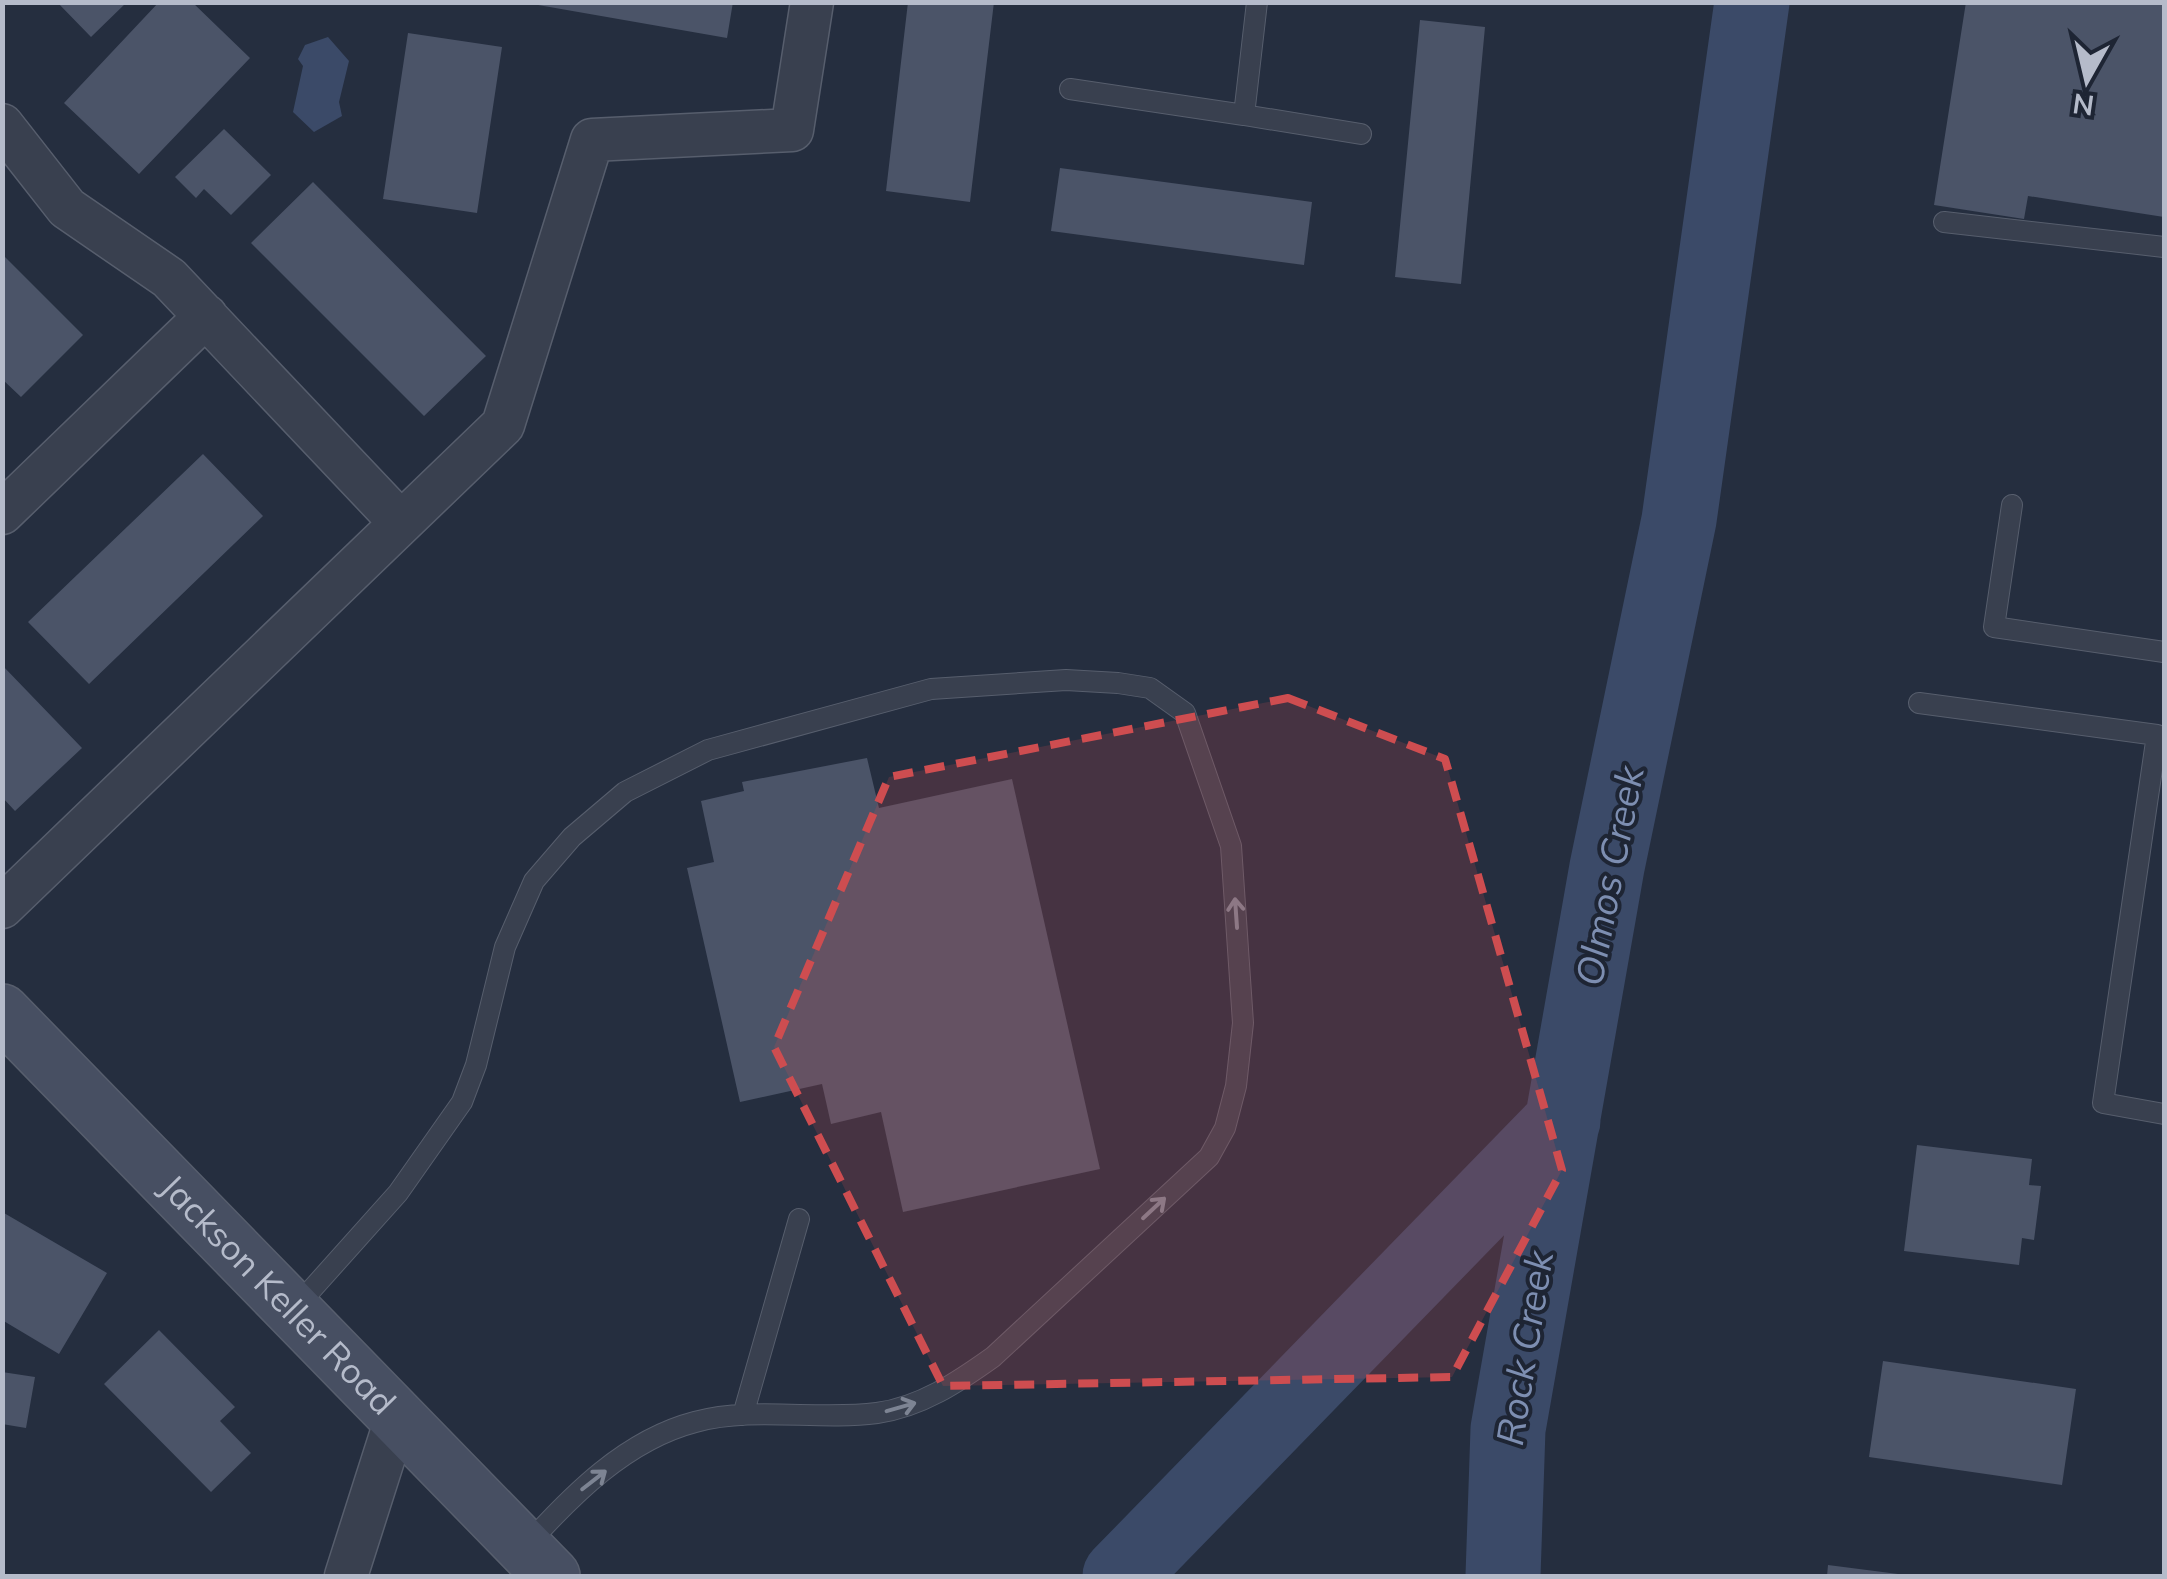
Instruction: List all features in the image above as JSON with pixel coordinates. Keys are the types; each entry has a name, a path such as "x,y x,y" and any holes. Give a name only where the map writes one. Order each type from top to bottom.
{"main road":[{"name":"Jackson Keller Road","path":"2,1012 22,1050 293,1309 538,1562"}],"street":[{"path":"2,906 503,425 592,140 792,130 812,2"},
{"path":"2,125 66,208 169,278 401,522"},
{"path":"2,513 206,316"},
{"path":"346,1576 397,1416"}],"lane":[{"path":"1244,114 1258,2"},
{"path":"1070,89 1361,134"},
{"path":"1944,222 2164,247"},
{"path":"2012,505 1994,627 2164,652"},
{"path":"293,1309 398,1193 462,1102 476,1065 505,947 534,881 572,837 625,792 708,750 931,689 1066,680 1150,688 1185,714 1232,846 1243,1023 1236,1086 1224,1128 1209,1157 993,1357 954,1386 877,1413 743,1415 694,1422 634,1448 566,1501 538,1562"},
{"path":"1919,703 2157,735 2103,1103 2164,1114"},
{"path":"743,1415 800,1219"}],"highlighted area":[{"path":"1288,698 1445,759 1562,1170 1452,1377 943,1386 774,1047 889,777"}],"water":[{"path":"328,37 349,61 339,102 342,116 314,132 293,112 303,66 298,59 305,45"}],"building":[{"path":"57,2 127,2 91,37"},
{"path":"159,2 192,2 250,58 139,174 64,103"},
{"path":"521,2 733,2 727,38"},
{"path":"908,2 994,2 970,202 886,191"},
{"path":"1966,2 2164,2 2164,217 2028,196 2024,219 1934,205"},
{"path":"1420,20 1485,27 1461,284 1395,277"},
{"path":"408,33 502,47 477,213 383,199"},
{"path":"224,129 271,175 231,215 204,189 196,198 175,177"},
{"path":"1060,168 1312,202 1304,265 1051,231"},
{"path":"313,182 486,356 424,416 251,243"},
{"path":"2,254 83,335 21,397 2,379"},
{"path":"203,454 263,516 89,684 28,622"},
{"path":"2,665 82,748 15,811 2,797"},
{"path":"867,758 879,808 1012,779 1100,1169 903,1212 881,1112 831,1124 822,1084 740,1102 687,868 714,862 701,801 744,791 742,782"},
{"path":"1917,1145 2032,1159 2029,1185 2041,1186 2034,1240 2022,1238 2019,1265 1904,1251"},
{"path":"4,1213 107,1273 59,1354 2,1320"},
{"path":"159,1330 235,1407 220,1421 251,1453 211,1492 104,1384"},
{"path":"1883,1361 2076,1389 2062,1485 1869,1457"},
{"path":"2,1372 35,1377 26,1428 2,1424"},
{"path":"1828,1565 1898,1574 1898,1576 1827,1576"}],"waterway":[{"name":"Olmos Creek","path":"1503,1576 1508,1429 1607,867 1679,520 1752,2"},
{"name":"Olmos Creek","path":"1120,1576 1563,1121"}],"water label":[{"name":"Rock Creek","path":"1525,1348"}]}
